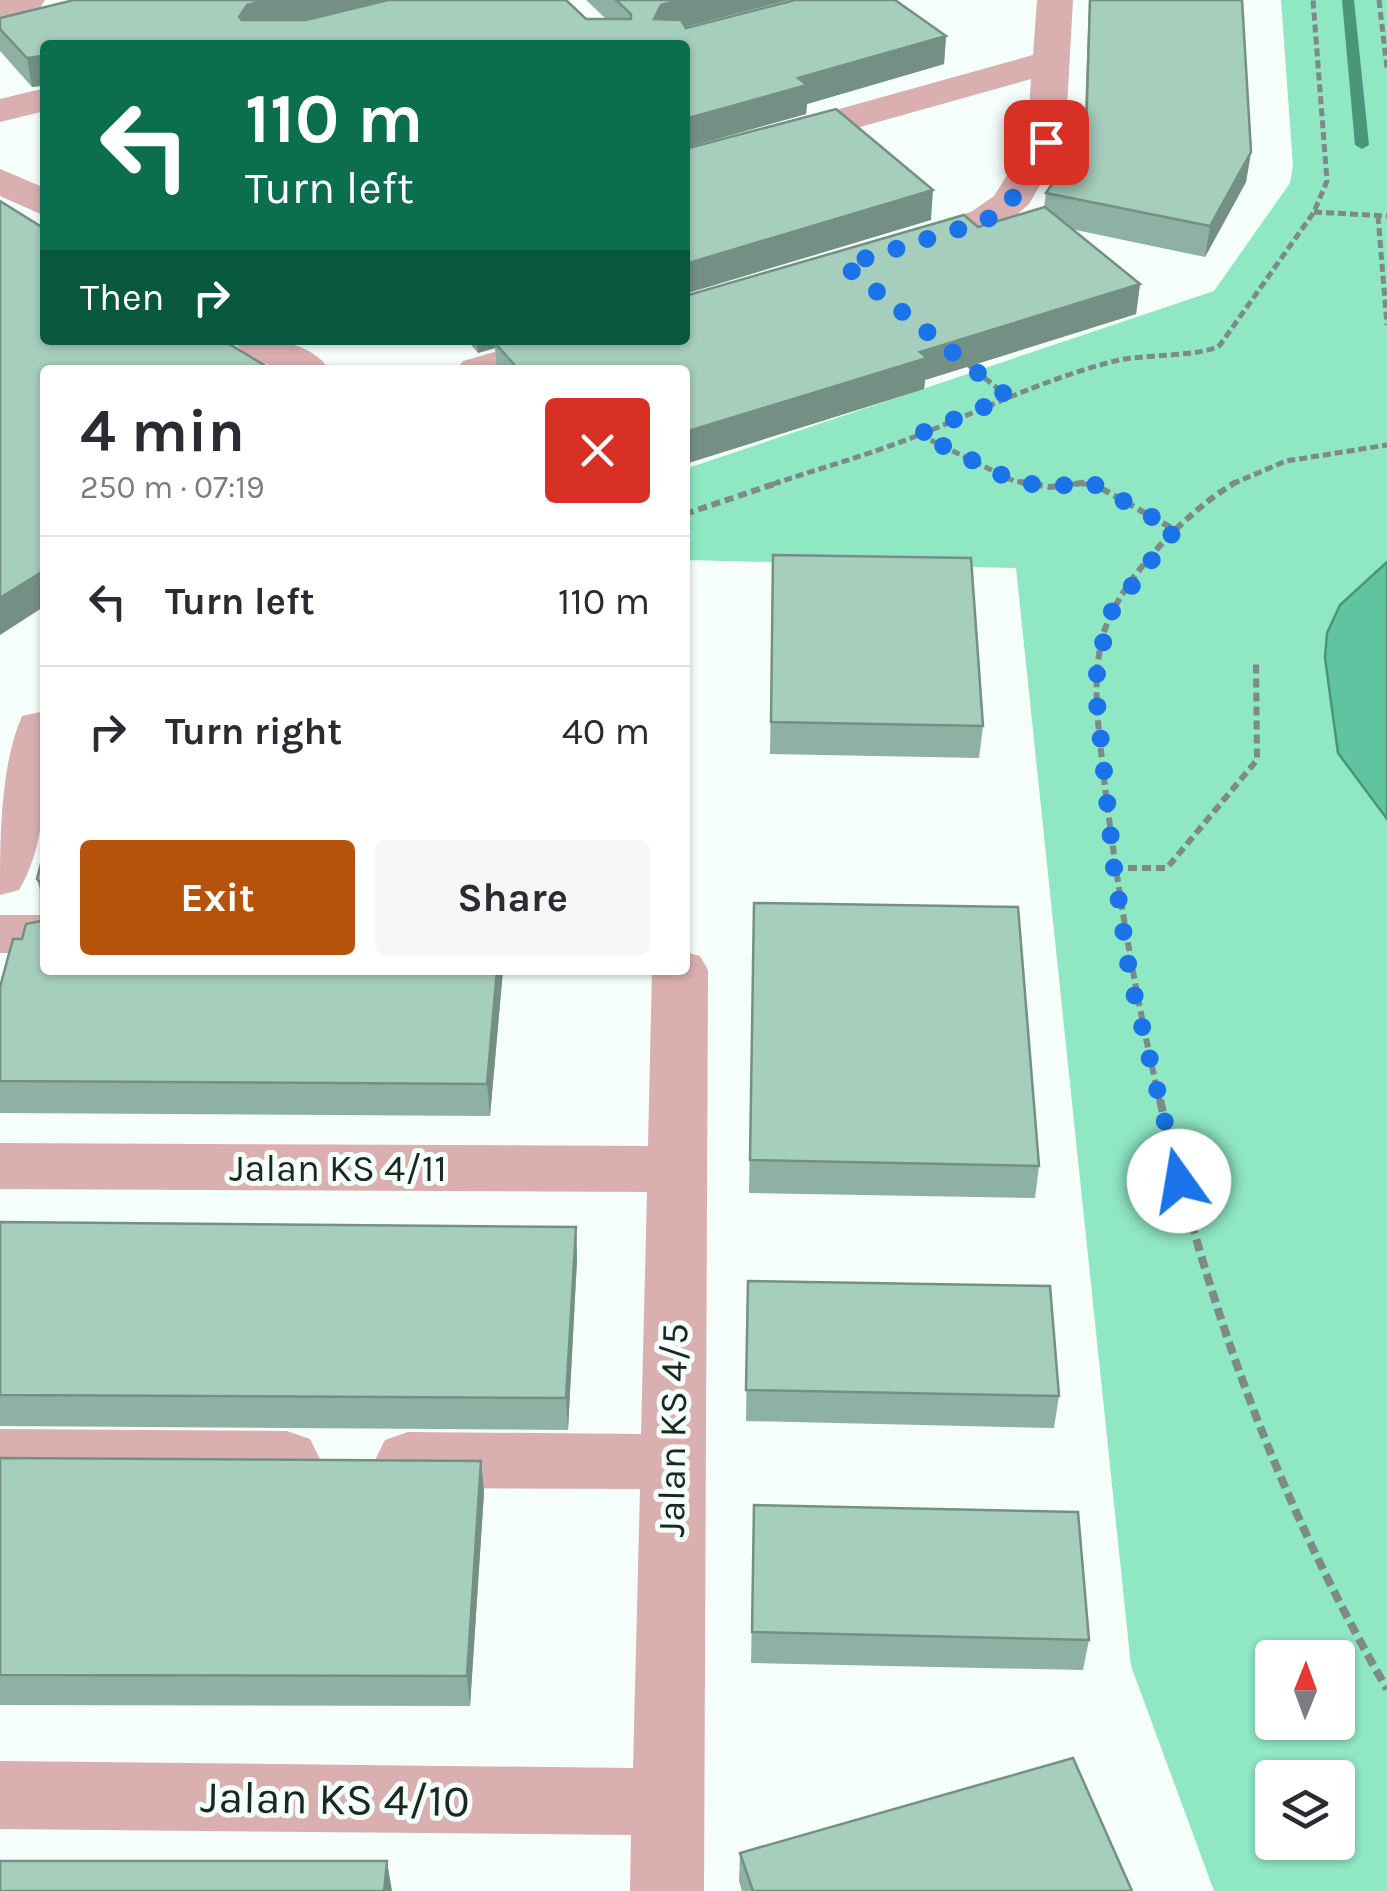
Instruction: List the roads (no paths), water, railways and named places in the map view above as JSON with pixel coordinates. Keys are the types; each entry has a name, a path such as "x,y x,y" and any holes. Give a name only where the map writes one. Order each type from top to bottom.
{"street":[{"path":"862,260 985,221 1009,204 1046,142 1054,61 1054,0"},
{"path":"690,163 1054,61"},
{"path":"0,110 40,100"},
{"path":"0,181 40,201"},
{"path":"263,345 299,365"},
{"path":"495,365 565,345"},
{"path":"0,877 28,728"},
{"path":"0,934 40,934"},
{"name":"Jalan KS 4/5","path":"668,1891 680,975"},
{"name":"Jalan KS 4/11","path":"0,1166 676,1169"},
{"path":"0,1458 673,1462"},
{"name":"Jalan KS 4/10","path":"0,1795 669,1802"}],"waterway":[{"path":"1348,0 1362,145"}]}
